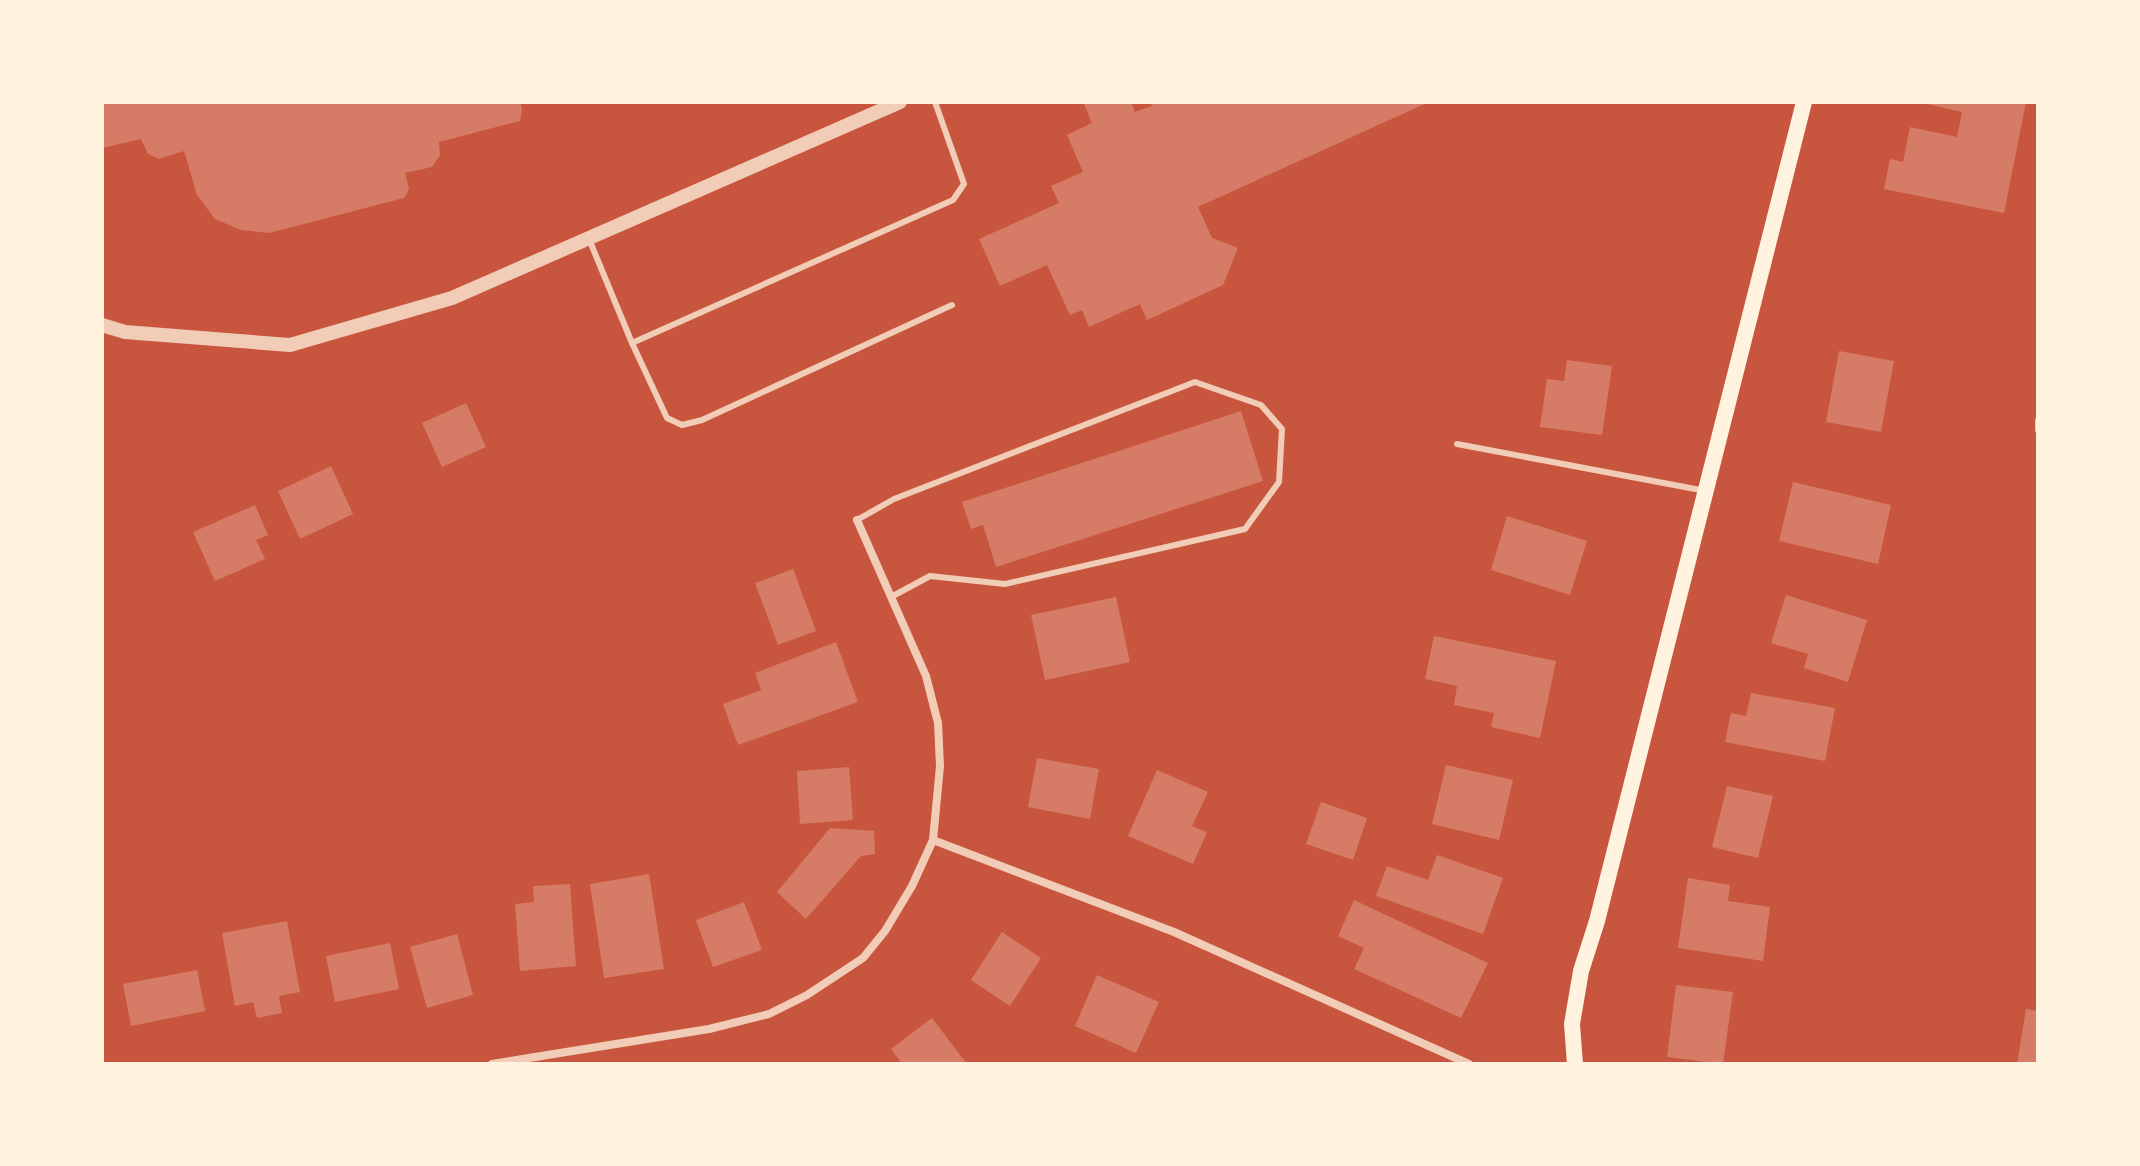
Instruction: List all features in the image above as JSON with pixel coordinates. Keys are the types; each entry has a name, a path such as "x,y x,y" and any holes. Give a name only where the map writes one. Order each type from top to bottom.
{"main road":[{"path":"1575,1064 1572,1024 1581,971 1597,921 1804,102"}],"street":[{"path":"102,325 125,332 290,345 452,298 900,102"},
{"path":"492,1064 709,1029 769,1014 807,995 863,958 885,931 912,886 933,840 940,766 938,723 926,676 857,520"},
{"path":"933,840 1174,932 1469,1064"}],"lane":[{"path":"632,343 953,200 964,184 935,102"},
{"path":"589,239 667,418 682,425 702,420 952,305"},
{"path":"857,520 894,499 1195,382 1261,405 1282,429 1279,482 1245,529 1005,584 930,576 891,597"},
{"path":"2038,420 2038,430"},
{"path":"1457,444 1706,491"}],"building":[{"path":"102,102 520,102 522,109 520,121 439,142 440,155 432,167 405,173 409,189 404,198 269,233 241,230 215,219 197,195 184,151 159,159 148,154 141,139 102,148"},
{"path":"1131,102 1135,112 1152,106 1150,102 1429,102 1198,207 1212,238 1238,248 1223,285 1147,320 1140,304 1089,327 1082,310 1070,315 1047,265 1000,286 979,239 1059,203 1051,186 1083,172 1067,135 1092,123 1084,104"},
{"path":"1919,102 2026,102 2004,213 1884,189 1890,159 1903,162 1910,127 1957,137 1962,112"},
{"path":"1839,351 1894,361 1881,432 1826,422"},
{"path":"1567,360 1612,366 1602,435 1540,427 1547,379 1564,381"},
{"path":"466,403 486,447 442,467 422,423"},
{"path":"1241,411 1263,481 996,567 983,525 971,529 962,502"},
{"path":"331,466 353,514 300,539 278,491"},
{"path":"1793,482 1891,505 1878,564 1779,541"},
{"path":"255,505 268,535 256,540 265,559 215,581 193,532"},
{"path":"1507,516 1587,541 1570,595 1491,570"},
{"path":"793,569 816,631 778,645 755,583"},
{"path":"1786,595 1867,620 1848,682 1804,668 1808,654 1771,643"},
{"path":"1116,597 1130,662 1045,680 1031,615"},
{"path":"1434,636 1556,661 1540,738 1491,727 1494,713 1454,705 1457,686 1425,679"},
{"path":"836,642 858,702 738,745 723,704 761,690 755,673"},
{"path":"1751,693 1835,708 1825,761 1725,742 1731,713 1746,716"},
{"path":"1037,758 1099,769 1090,819 1028,807"},
{"path":"1446,765 1513,780 1499,840 1432,824"},
{"path":"849,767 853,820 800,824 797,771"},
{"path":"1157,770 1208,792 1192,826 1207,832 1193,864 1128,836"},
{"path":"1727,786 1773,796 1758,858 1712,847"},
{"path":"1321,802 1367,818 1353,860 1306,844"},
{"path":"830,828 874,831 875,854 861,856 806,919 777,892"},
{"path":"1437,855 1503,878 1483,934 1376,896 1387,866 1428,880"},
{"path":"649,874 664,969 604,978 590,884"},
{"path":"1688,878 1730,885 1728,901 1770,907 1763,961 1678,948"},
{"path":"570,884 576,966 520,971 515,904 534,902 533,886"},
{"path":"1354,900 1488,963 1461,1018 1354,969 1364,948 1338,936"},
{"path":"744,902 762,950 713,967 696,920"},
{"path":"287,921 300,992 279,996 282,1013 257,1018 253,1002 235,1006 222,933"},
{"path":"1002,932 1041,958 1010,1006 971,980"},
{"path":"457,934 473,995 427,1008 410,947"},
{"path":"390,943 399,989 335,1002 326,956"},
{"path":"197,970 205,1011 131,1026 123,984"},
{"path":"1097,975 1159,1002 1136,1053 1075,1026"},
{"path":"1676,985 1733,992 1723,1064 1667,1057"},
{"path":"2026,1009 2038,1011 2038,1064 2017,1064"},
{"path":"932,1018 967,1064 902,1064 891,1049"}]}
